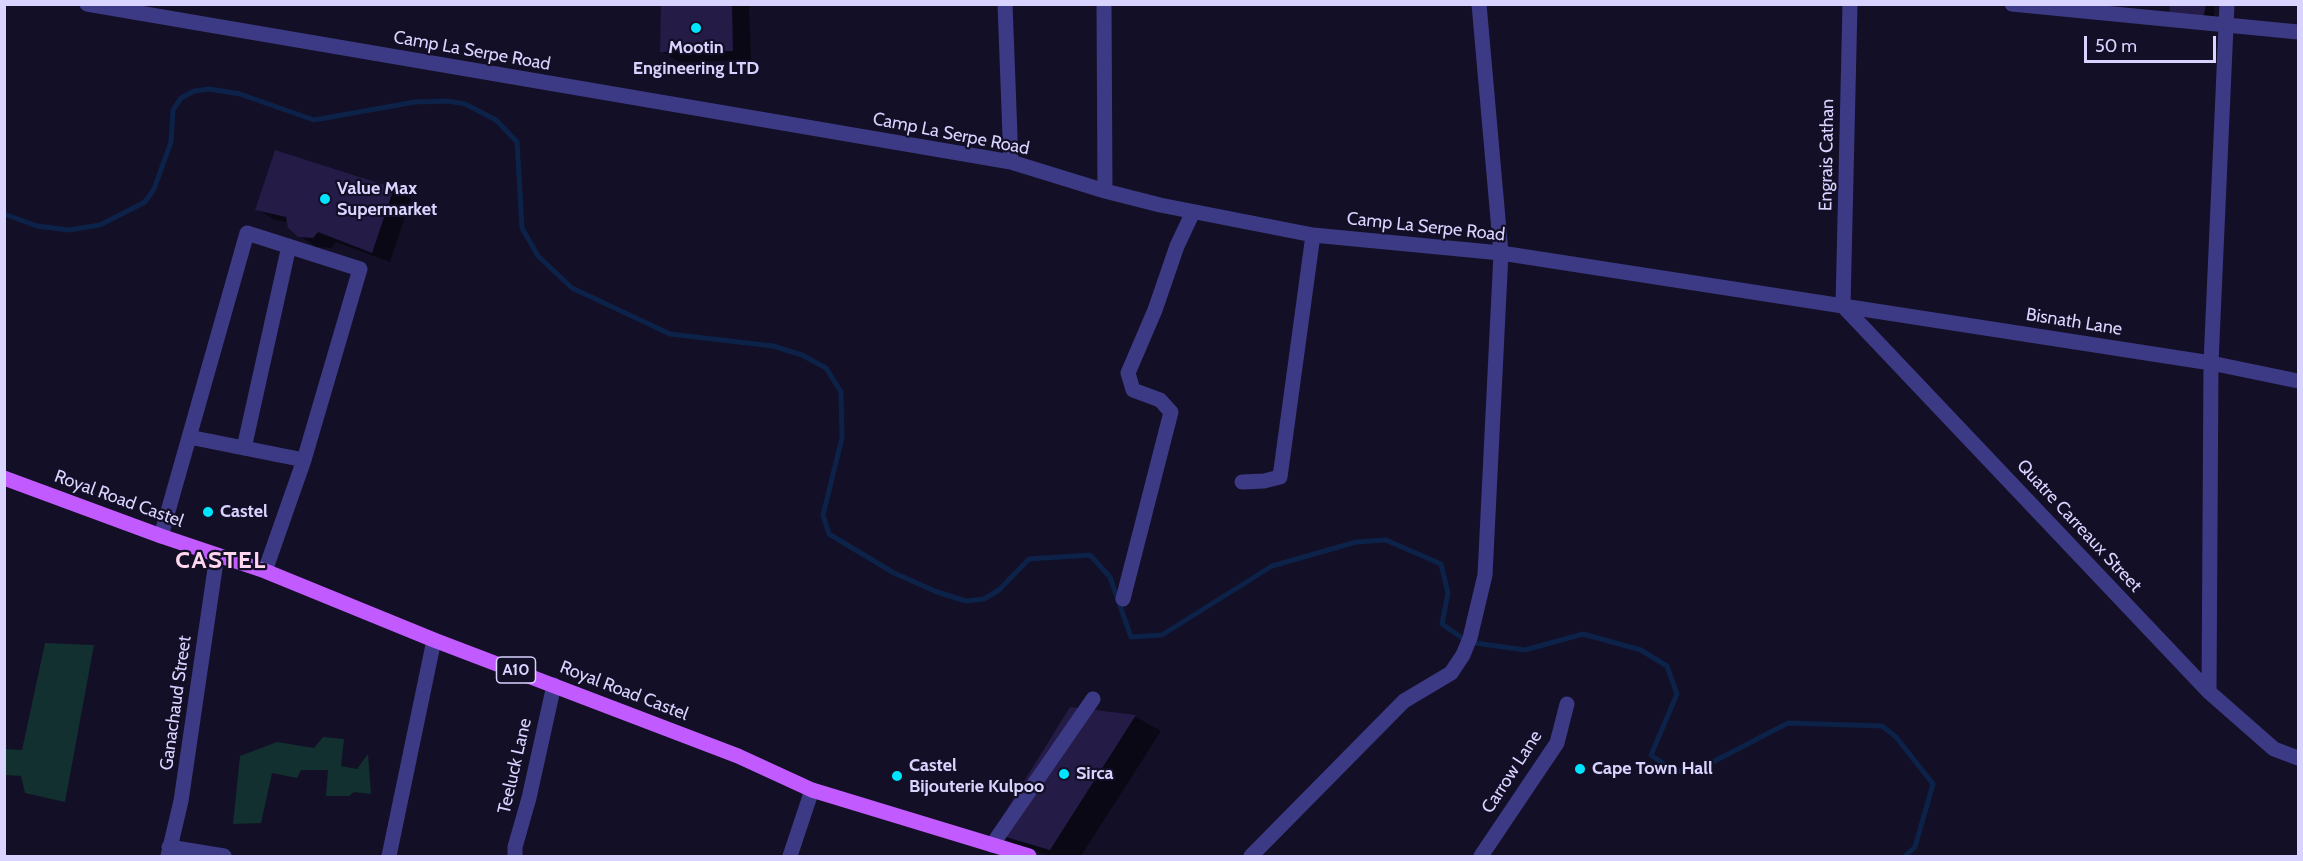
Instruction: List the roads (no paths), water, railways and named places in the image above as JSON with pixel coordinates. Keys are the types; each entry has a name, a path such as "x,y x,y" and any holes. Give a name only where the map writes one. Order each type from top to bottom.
{"main road":[{"name":"Royal Road Castel","path":"4,478 161,536 265,570 434,639 738,756 812,790 1029,856"}],"street":[{"name":"Camp La Serpe Road","path":"87,4 1011,162 1104,191 1193,212 1313,235 1501,254 1843,306"},
{"path":"1005,4 1011,162"},
{"path":"1104,4 1104,191"},
{"path":"1251,856 1404,701 1451,673 1463,655 1468,642 1485,575 1501,254 1479,4"},
{"name":"Engrais Cathan","path":"1843,306 1850,4"},
{"path":"2012,4 2298,32"},
{"path":"2209,692 2211,363 2228,4"},
{"path":"1123,599 1171,412 1160,400 1133,390 1128,373 1155,310 1177,246 1193,212"},
{"path":"161,536 247,232 360,269 303,460 265,570"},
{"path":"1242,482 1264,481 1280,477 1313,235"},
{"path":"244,448 290,246"},
{"name":"Bisnath Lane","path":"1843,306 2211,363 2298,381"},
{"name":"Quatre Carreaux Street","path":"1843,306 2209,692 2274,749 2298,758"},
{"path":"189,437 303,460"},
{"name":"Ganachaud Street","path":"168,852 181,801 217,555"},
{"path":"389,856 434,639"},
{"name":"Teeluck Lane","path":"515,856 515,847 529,798 554,685"},
{"path":"992,845 1093,699"},
{"name":"Carrow Lane","path":"1481,856 1557,743 1567,704"},
{"path":"790,856 812,790"},
{"path":"168,852 224,856"}],"waterway":[{"path":"4,214 37,226 69,230 100,225 145,202 154,189 171,142 173,110 181,98 194,91 210,89 240,94 314,120 415,102 448,101 465,104 496,120 517,142 522,228 538,256 572,288 670,334 773,346 802,355 826,368 841,392 842,438 823,515 829,534 894,573 937,592 966,601 984,599 999,590 1029,559 1090,555 1110,577 1131,637 1162,635 1272,566 1356,542 1386,540 1441,564 1448,593 1442,624 1468,642 1525,650 1583,634 1641,650 1667,666 1677,694 1651,755 1675,772 1707,765 1788,723 1882,726 1896,737 1933,784 1915,847 1905,856"}],"place":[{"name":"Mootin Engineering LTD","path":"696,28"},
{"name":"Value Max Supermarket","path":"325,199"},
{"name":"Castel","path":"208,512"},
{"name":"Cape Town Hall","path":"1580,769"},
{"name":"Sirca","path":"1064,774"},
{"name":"Castel Bijouterie Kulpoo","path":"897,776"}],"district":[{"name":"CASTEL","path":"221,561"}]}
